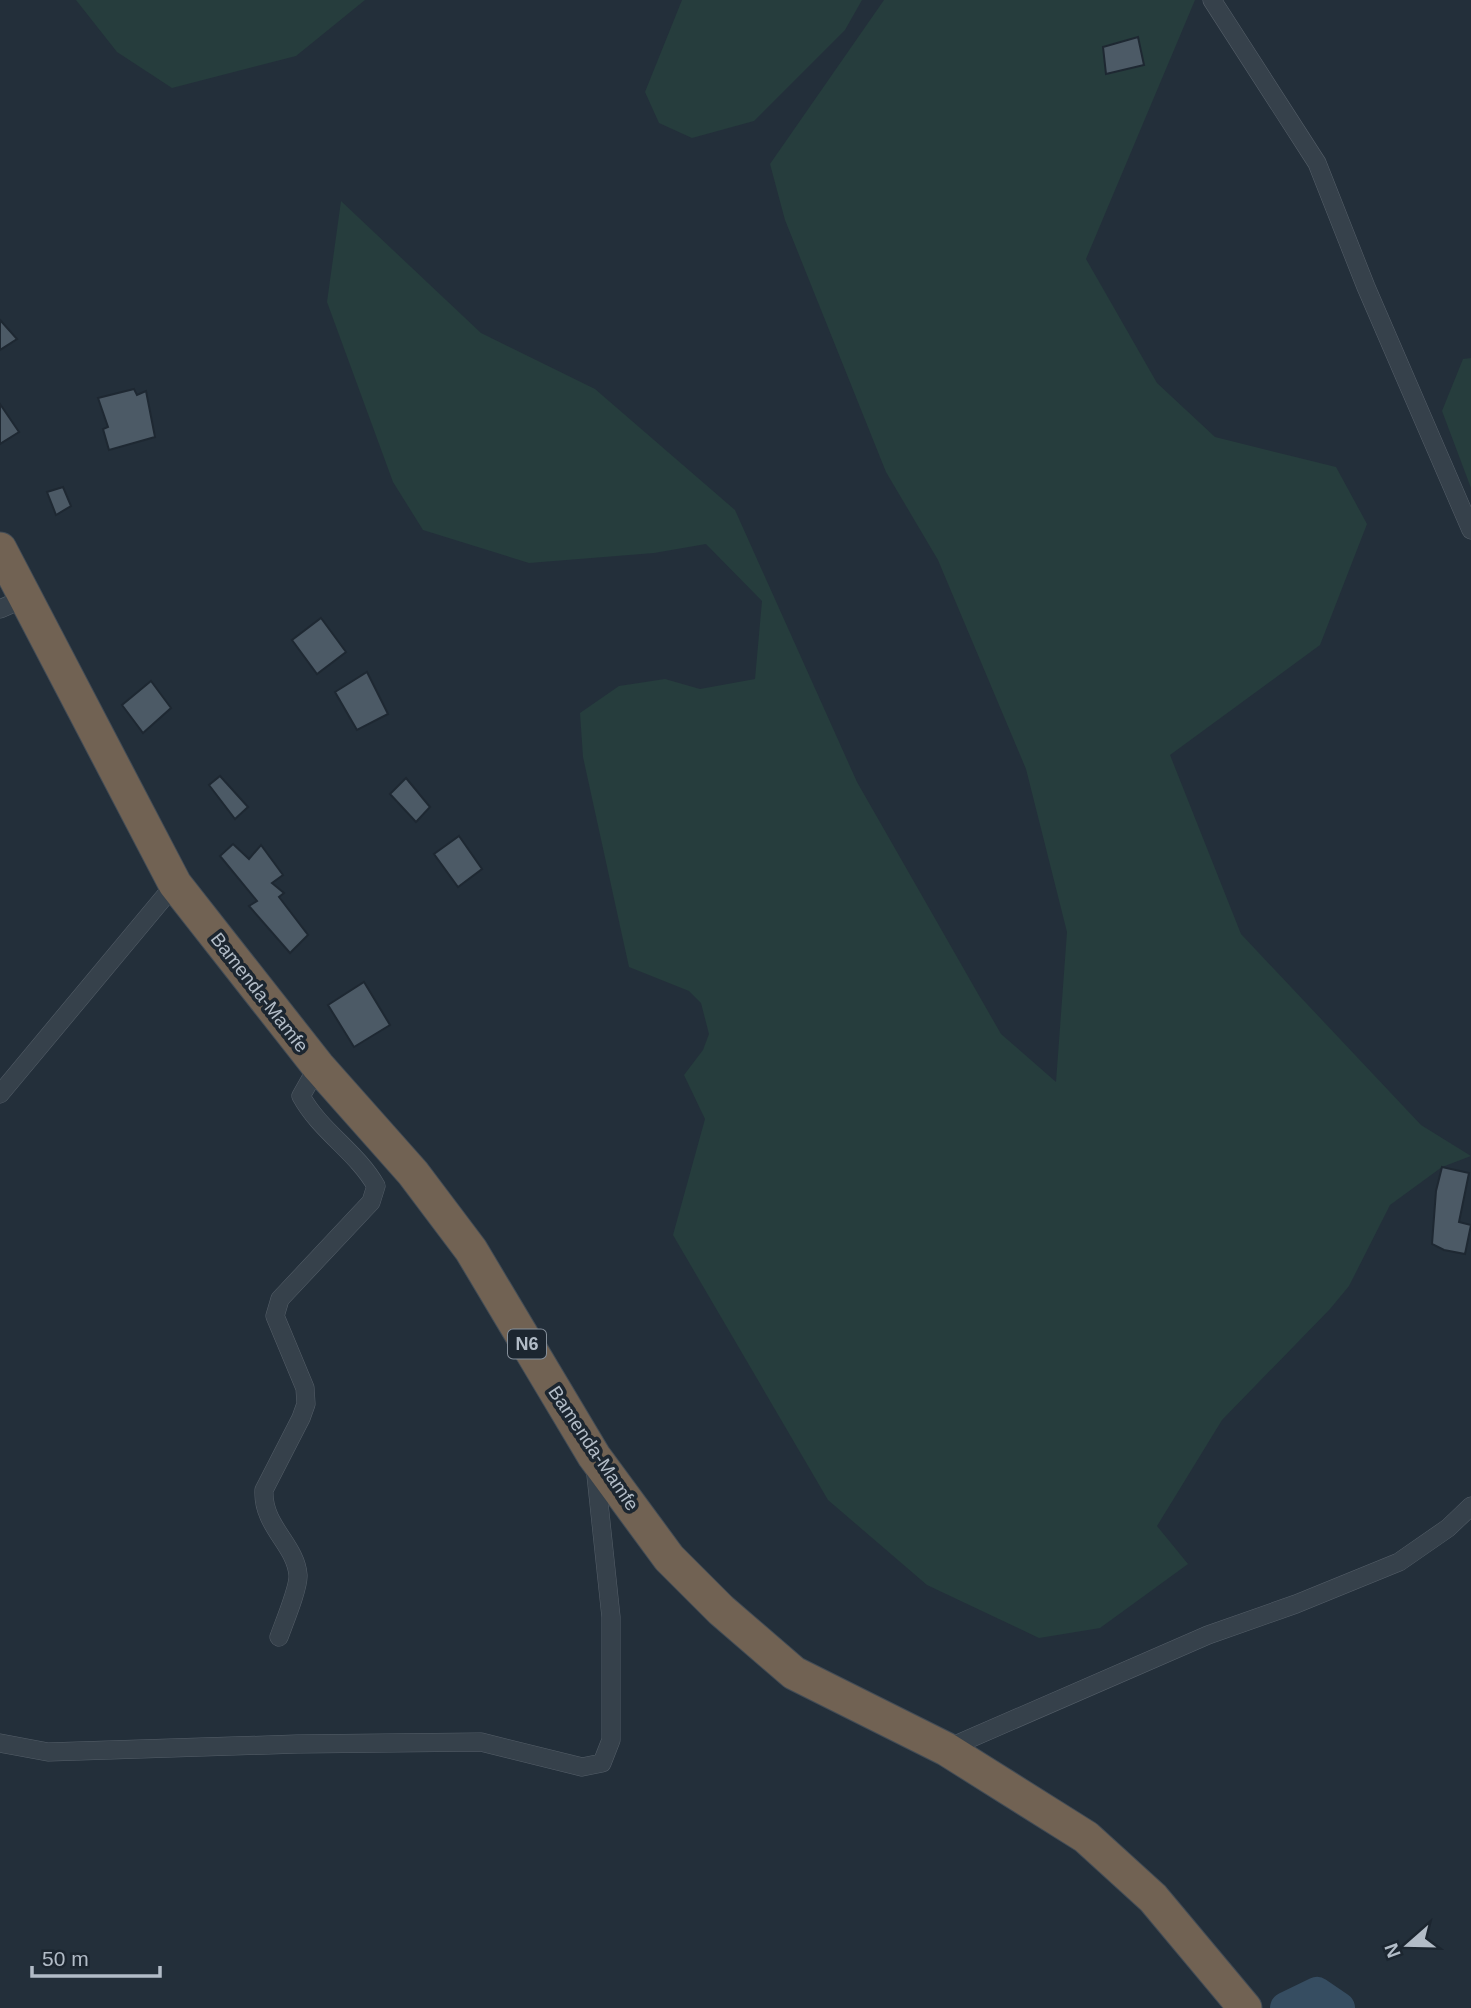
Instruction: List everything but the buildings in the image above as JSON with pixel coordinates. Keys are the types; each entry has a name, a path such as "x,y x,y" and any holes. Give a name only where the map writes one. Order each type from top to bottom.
{"highway":[{"name":"Bamenda-Mamfe","path":"0,549 13,603 175,884 318,1066 414,1173 471,1250 594,1455 669,1558 721,1611 794,1672 946,1749 1086,1837 1153,1898 1245,2008"}],"street":[{"path":"1212,0 1317,163 1371,299 1471,530"},
{"path":"0,1094 175,884"},
{"path":"279,1637 298,1577 295,1564 269,1518 264,1490 306,1404 305,1388 275,1316 280,1299 371,1202 376,1186 368,1171 308,1110 301,1096 318,1066"},
{"path":"0,1742 48,1752 297,1744 481,1742 582,1767 602,1763 611,1740 611,1617 594,1455"},
{"path":"946,1749 1208,1635 1296,1604 1399,1562 1448,1528 1471,1506"}],"green space":[{"path":"76,0 365,0 296,56 172,88 117,52"},
{"path":"682,0 862,0 845,30 754,121 692,138 659,123 645,92"},
{"path":"884,0 1195,0 1086,259 1157,383 1215,437 1336,467 1367,524 1320,645 1170,755 1241,934 1421,1125 1471,1156 1442,1167 1390,1205 1349,1286 1222,1420 1157,1526 1188,1564 1100,1628 1039,1638 927,1585 828,1500 673,1235 705,1119 684,1075 703,1050 709,1034 701,1003 689,991 629,967 583,757 580,713 619,686 665,679 700,689 755,679 762,601 706,544 654,553 529,563 423,530 393,482 327,302 341,201 481,333 595,389 735,510 857,782 1001,1034 1056,1082 1067,932 1026,769 938,560 886,472 785,220 770,164"},
{"path":"1471,358 1471,488 1442,411 1463,359"}],"waterway":[{"path":"1286,2008 1317,1993 1339,2008"}]}
